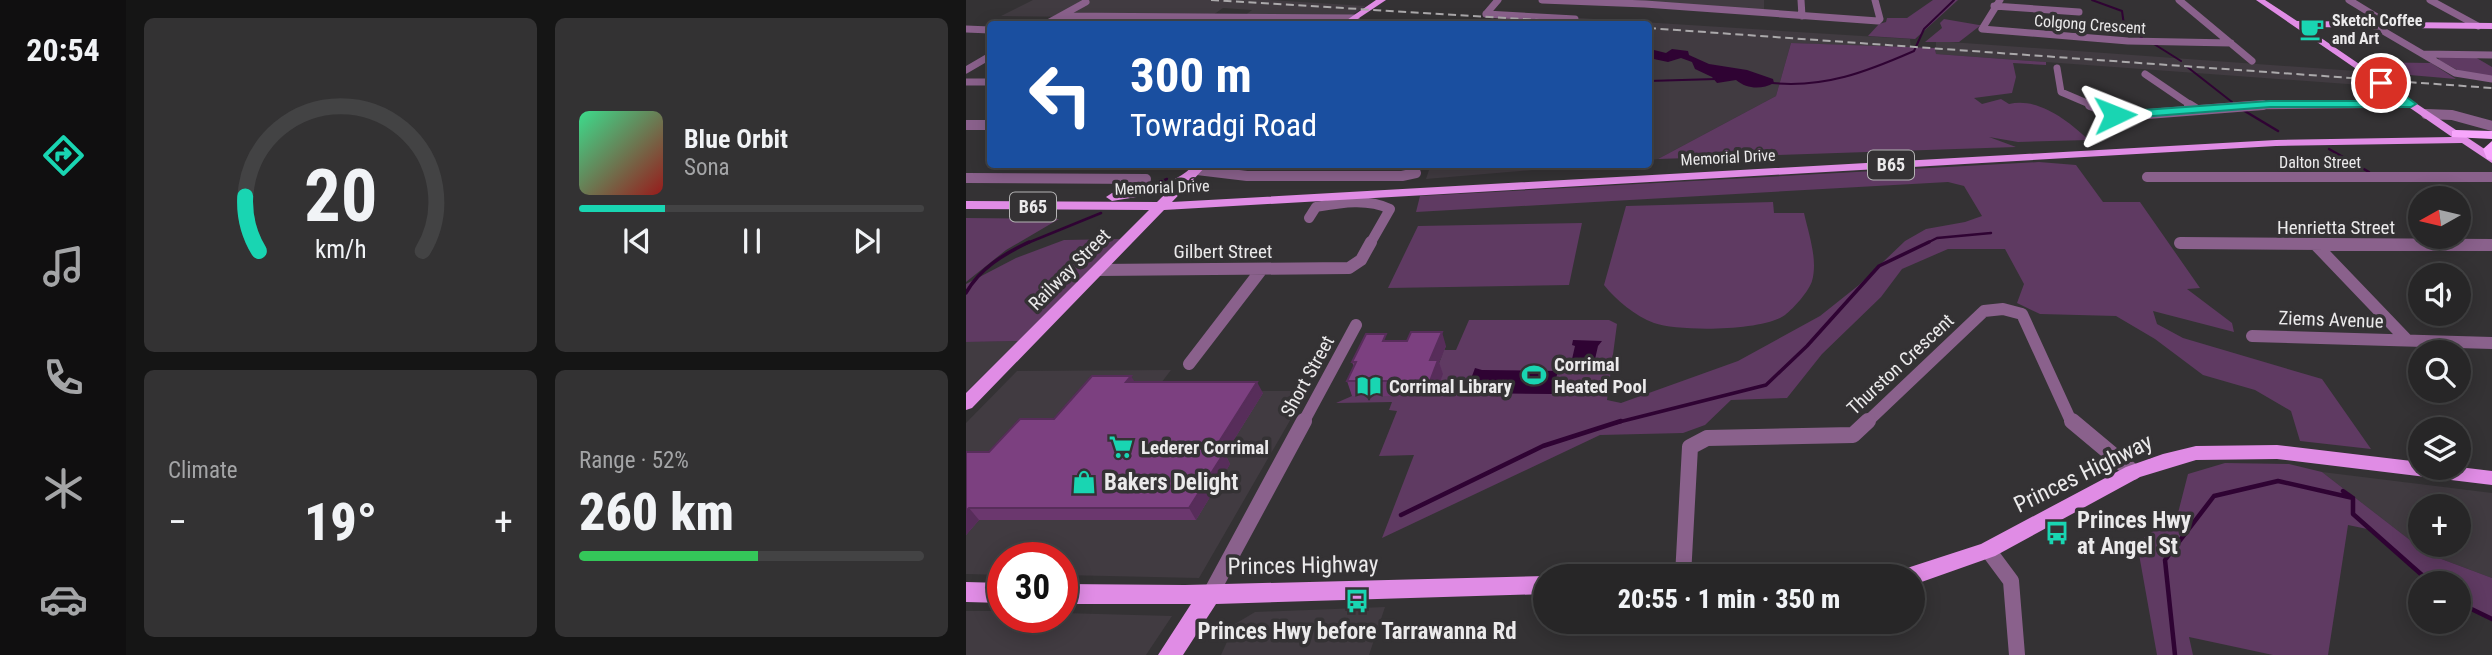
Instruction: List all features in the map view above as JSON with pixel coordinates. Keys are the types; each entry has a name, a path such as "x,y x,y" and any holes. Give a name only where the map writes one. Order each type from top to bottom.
{"highway":[{"name":"Memorial Drive","path":"2460,137 2492,135"},
{"name":"Memorial Drive","path":"2460,137 2492,143"},
{"path":"2492,143 2489,149 2492,157"}],"main road":[{"path":"1350,21 1382,0"},
{"path":"2260,0 2492,157"},
{"path":"2294,24 2492,26"},
{"path":"2394,134 2429,130 2432,127 2426,114"},
{"name":"Memorial Drive","path":"966,205 1166,202 2270,137 2394,134 2460,137"},
{"name":"Memorial Drive","path":"966,197 1217,203 2276,143 2460,137"},
{"path":"1096,199 1159,191 1196,171"},
{"name":"Railway Street","path":"966,404 1196,171"},
{"path":"1138,229 1168,213 1217,203"},
{"name":"Princes Highway","path":"1925,572 1988,550 2133,472 2196,453 2248,450 2492,478"},
{"name":"Princes Highway","path":"1078,594 1533,585"},
{"path":"966,592 987,593"},
{"path":"1170,655 1211,593"}],"street":[{"path":"1498,0 1486,14 1575,19"},
{"path":"1542,0 1878,21 1880,19 1875,0"},
{"path":"1801,0 1802,16"},
{"path":"1994,6 2000,0"},
{"path":"2179,0 2252,61"},
{"path":"2349,0 2390,25"},
{"path":"2430,0 2478,26"},
{"path":"1052,21 1086,2"},
{"path":"1994,6 2079,12"},
{"name":"Colgong Crescent","path":"1994,6 1982,29 1984,30 2140,41 2231,43"},
{"path":"1061,16 1356,18"},
{"path":"2373,25 2455,73 2492,79"},
{"path":"966,29 987,30"},
{"path":"2423,54 2492,55"},
{"path":"967,68 987,58"},
{"path":"2057,68 2061,92 2111,114 2130,116 2270,104 2411,104"},
{"path":"2145,74 2197,110"},
{"path":"966,82 987,82"},
{"path":"2426,114 2452,115 2492,125"},
{"path":"966,125 987,125"},
{"path":"1196,171 1247,176 1402,176 1416,173"},
{"name":"Dalton Street","path":"2147,177 2492,177"},
{"path":"966,178 1146,179"},
{"path":"1309,218 1316,207 1332,204 1382,204 1390,209 1361,260 1349,268"},
{"name":"Henrietta Street","path":"2180,243 2492,245"},
{"path":"2315,244 2407,340"},
{"name":"Gilbert Street","path":"1098,270 1349,268"},
{"path":"1189,364 1262,269"},
{"name":"Thurston Crescent","path":"1684,564 1690,447 1707,438 1853,435 1984,311 1996,308 2022,314 2070,419 2133,472"},
{"name":"Short Street","path":"1211,593 1356,325"},
{"name":"Ziems Avenue","path":"2252,336 2492,343"},
{"path":"1988,550 2011,581 2017,655"}],"shaded area":[{"path":"1033,0 1270,0 1366,6 1344,20 1240,19 1252,10 1223,8 1213,15 1234,16 1226,21 1080,21 1087,17 1001,16"},
{"path":"1632,0 1764,0 1764,11"},
{"path":"1933,0 1958,0 1915,39 1868,36 1879,24 1886,22 1887,18 1907,18"},
{"path":"1579,18 1626,21 1576,21"},
{"path":"1944,19 1981,25 1959,42 1925,42 1942,28 1940,23"},
{"path":"1652,23 1910,39 1911,48 1791,43 1776,96 1658,159 1652,160"},
{"path":"1936,41 2356,71 2375,86 1936,54"},
{"path":"1791,43 1935,48 1936,54 2046,62 2046,65 2013,63 2016,77 2012,93 1974,98 1982,104 2001,99 2009,104 2042,107 2072,125 2089,140 2018,142 1989,137 2016,147 1658,159 1776,96"},
{"path":"1672,49 1688,51 1689,55 1709,64 1747,70 1773,79 1774,83 1754,88 1736,80 1717,83 1712,77 1695,69 1692,62 1681,58 1668,62 1652,59 1652,50 1666,53"},
{"path":"2438,57 2475,57 2492,67 2492,76 2463,73"},
{"path":"2361,62 2431,63 2456,79 2375,72"},
{"path":"2039,162 2076,165 2103,202 2140,202 2200,288 2187,289 2232,323 2234,332 2153,311 2157,324 2183,338 2322,379 2371,449 2300,441 2291,411 2255,390 2203,375 2155,339 2116,316 2040,314 2017,303 2024,284 2005,249 1948,249 1902,269 1881,297 1822,354 1787,398 1731,400 1705,425 1683,433 1600,435 1382,538 1414,455 1379,456 1397,411 1389,410 1392,402 1336,403 1352,396 1435,374 1444,350 1456,350 1469,320 1609,320 1617,324 1607,400 1621,403 1738,361 1820,316 1859,285 1905,241 1926,229 1982,216 1964,186 1948,182 1416,212 1420,196"},
{"path":"1430,168 1556,168 1426,179"},
{"path":"1773,202 1774,213 1804,213 1814,265 1812,281 1805,294 1785,315 1741,327 1701,329 1666,326 1633,312 1604,285 1626,206"},
{"path":"966,218 1059,219 1006,250 966,282"},
{"path":"1582,223 1569,285 1388,288 1418,226"},
{"path":"1120,239 1018,341 966,342 966,284 1016,258 1064,240"},
{"path":"1573,340 1602,341 1598,346 1593,368 1570,368 1575,346 1572,345"},
{"path":"1018,341 966,392 966,342"},
{"path":"1475,368 1558,371 1552,394 1465,395"},
{"path":"1171,370 1155,391 1307,391 1199,578 1078,575 1078,542 987,542 987,575 966,574 966,423 1017,371"},
{"path":"2225,463 2289,464 2322,472 2408,539 2408,557 2436,557 2492,578 2492,619 2471,609 2471,571 2418,571 2372,530 2348,525 2328,655 2273,655 2189,637 2193,655 2157,655 2137,543 2178,513 2188,474"},
{"path":"2322,472 2492,493 2492,578 2436,557 2471,557 2471,494 2408,494 2408,539"},
{"path":"1385,607 1369,655 1221,655 1235,624 1255,612"},
{"path":"966,611 987,611 987,633 1078,633 1078,613 1172,616 1146,655 966,655"}],"building":[{"path":"1411,332 1442,332 1430,360 1438,360 1430,381 1347,381 1356,362 1352,362 1366,334 1386,334 1383,341 1407,341"},
{"name":"Lederer Corrimal","path":"1092,376 1131,376 1126,382 1257,382 1212,453 1224,453 1189,508 969,508 966,511 966,452 989,452 1020,419 1054,419"}],"waterway":[{"path":"1772,83 1828,81 1879,66 1914,51 1924,29 1954,0"},
{"path":"2092,0 2122,11 2124,25 2142,38"},
{"path":"2154,44 2181,61"},
{"path":"2186,66 2232,102"},
{"path":"1652,81 1716,79"},
{"path":"2243,110 2278,131"},
{"path":"2329,149 2369,172"},
{"path":"1140,190 1167,179"},
{"path":"1027,243 1101,213"},
{"path":"1929,242 1937,238 1991,233"},
{"path":"1615,423 1766,385 1807,346 1879,266 1929,242"},
{"path":"1925,244 1929,242"},
{"path":"966,293 978,276 993,263 1027,243"},
{"path":"1401,515 1543,446 1621,421"},
{"path":"2175,655 2165,560 2214,496 2278,481 2353,498"},
{"path":"2343,491 2353,498"},
{"path":"2353,498 2353,514 2417,571"},
{"path":"2471,609 2492,619"}],"railway":[{"path":"1211,0 1555,21"},
{"path":"1652,28 2492,88"}],"place":[{"name":"Sketch Coffee and Art","path":"2312,29"},
{"name":"Corrimal Heated Pool","path":"1534,375"},
{"name":"Corrimal Library","path":"1369,386"},
{"name":"Lederer Corrimal","path":"1121,447"},
{"name":"Bakers Delight","path":"1084,482"},
{"name":"Princes Hwy at Angel St","path":"2057,533"},
{"name":"Princes Hwy before Tarrawanna Rd","path":"1357,601"}],"route":[{"path":"2115,115 2270,104 2411,104 2381,83"}]}
